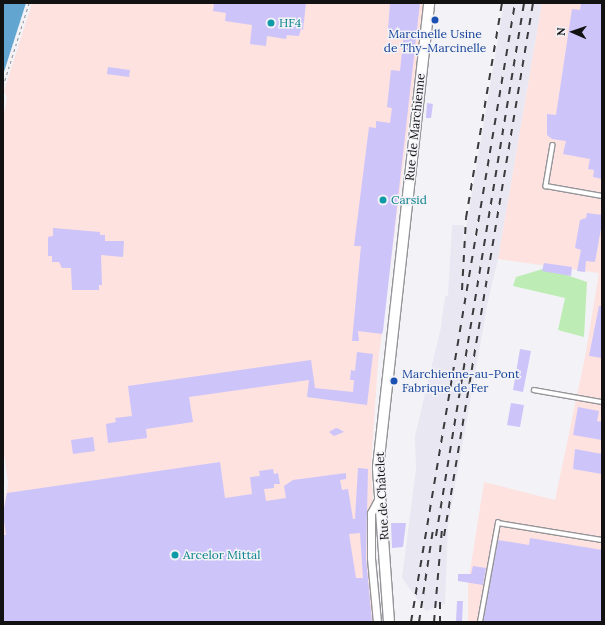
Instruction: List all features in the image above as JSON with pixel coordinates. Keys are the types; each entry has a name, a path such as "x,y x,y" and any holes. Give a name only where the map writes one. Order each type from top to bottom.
{"main road":[{"name":"Rue de Marchienne","path":"390,346 429,3"},
{"name":"Rue de Châtelet","path":"389,622 378,467 390,346"}],"street":[{"path":"377,622 371,558 371,513 380,494"}],"lane":[{"path":"553,145 546,186 602,196"},
{"path":"534,390 602,402"},
{"path":"480,622 498,523 602,540"}],"path":[{"path":"3,86 29,3"},
{"path":"3,463 3,482"}],"shaded area":[{"path":"32,3 424,3 378,363 371,465 380,622 3,622 3,512 8,483 3,446 3,119 7,98 4,91"},
{"path":"504,3 542,3 498,259 488,301 448,526 445,604 426,611 402,578 416,469 415,436 441,327 445,296 448,296 452,225 464,225 463,246"},
{"path":"542,3 602,3 602,622 468,622 468,584 484,482 555,500 585,357 599,273 498,259"}],"green space":[{"path":"546,268 587,282 584,337 558,330 565,298 513,286 516,277"}],"water":[{"path":"3,3 26,3 3,75"}],"building":[{"name":"HF4","path":"214,3 306,3 303,30 301,29 299,36 287,35 286,39 267,36 266,46 250,44 252,25 225,21 226,13 213,11"},
{"path":"390,3 420,3 383,331 382,334 358,331 359,341 352,341 361,246 354,246 369,127 376,128 376,121 390,123 392,108 387,107 391,70 400,71 404,32 388,30"},
{"path":"581,3 602,3 602,179 593,177 594,170 588,169 590,159 563,154 566,141 552,139 547,135 547,114 556,115 572,9 580,10"},
{"path":"108,67 130,70 129,77 107,74"},
{"path":"427,103 433,104 431,118 426,118"},
{"path":"587,213 602,215 602,223 595,262 586,261 585,272 577,271 581,250 575,248 580,220 586,218"},
{"path":"53,228 100,232 100,235 105,235 105,241 124,241 123,257 101,255 102,285 99,285 99,290 72,290 71,268 62,268 59,262 52,262 52,256 48,256 48,237 53,236"},
{"path":"544,263 572,267 571,276 542,271"},
{"path":"599,306 602,306 602,358 589,356"},
{"path":"520,349 531,351 523,392 513,390"},
{"path":"357,352 373,354 367,405 307,397 309,380 189,397 193,422 146,429 147,438 108,443 106,424 116,422 115,418 132,416 128,386 311,360 315,388 353,392 354,380 350,380 351,370 355,371"},
{"path":"511,403 524,405 520,427 507,425"},
{"path":"578,407 599,411 597,421 602,422 602,440 573,435"},
{"path":"336,428 344,432 334,436 329,432"},
{"path":"93,437 95,451 73,454 71,440"},
{"path":"575,449 602,454 602,474 573,469"},
{"name":"Arcelor Mittal","path":"220,462 225,498 252,494 250,477 260,476 259,471 273,469 274,474 278,473 280,484 274,484 274,488 264,489 266,501 286,498 284,486 293,480 346,473 346,479 340,480 342,490 348,489 353,519 355,519 358,468 368,469 366,558 372,622 3,622 3,535 6,535 3,514 7,493","holes":["360,533 363,578 356,578 349,534"]},
{"path":"391,523 406,523 403,547 392,548"},
{"path":"530,538 602,550 602,622 483,622 498,540 529,545"},
{"path":"473,566 486,568 483,585 458,581 458,574 471,574"},
{"path":"457,601 463,601 462,622 456,622"}],"railway":[{"path":"462,290 466,218 502,3"},
{"path":"411,622 515,3"},
{"path":"436,536 524,3"},
{"path":"444,536 533,3"},
{"path":"434,622 442,528"},
{"path":"419,622 433,529"},
{"path":"440,602 440,622"}],"place":[{"name":"Marcinelle Usine de Thy-Marcinelle","path":"435,20"},
{"name":"HF4","path":"271,23"},
{"name":"Carsid","path":"383,200"},
{"name":"Marchienne-au-Pont Fabrique de Fer","path":"394,381"},
{"name":"Arcelor Mittal","path":"175,555"}]}
